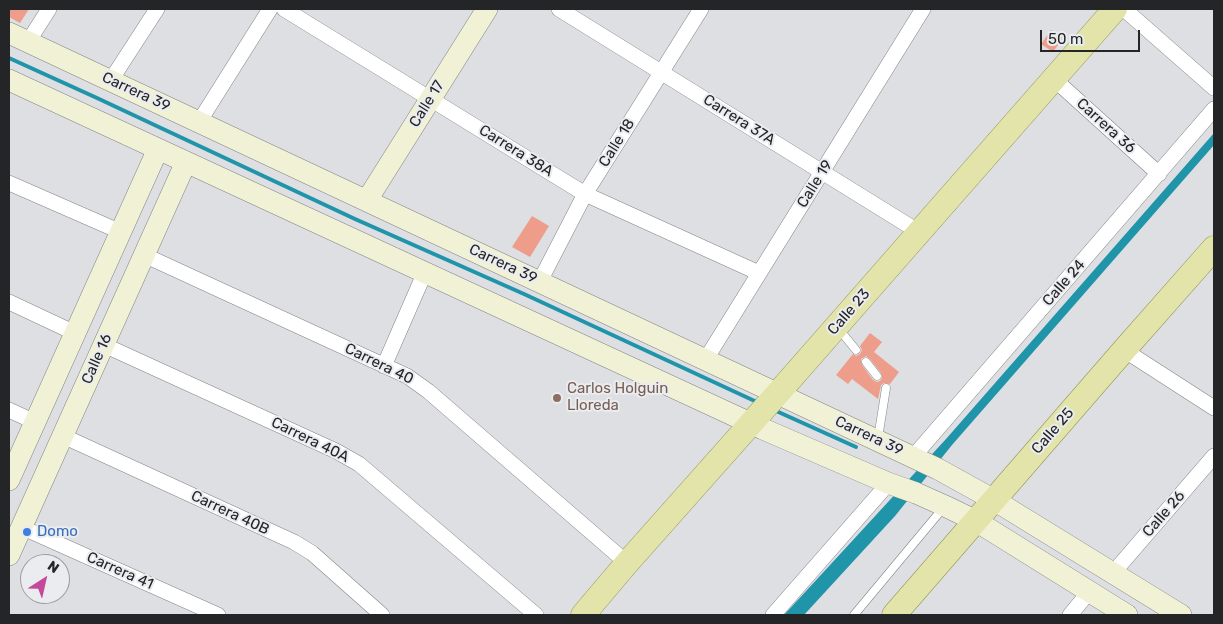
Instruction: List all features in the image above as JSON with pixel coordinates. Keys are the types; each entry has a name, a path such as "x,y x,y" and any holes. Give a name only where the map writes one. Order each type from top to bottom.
{"main road":[{"name":"Calle 17","path":"366,200 487,9"},
{"name":"Calle 23","path":"583,615 1115,9"},
{"name":"Carrera 39","path":"9,32 706,359 764,409 878,440 924,462 994,500 1181,615"},
{"name":"Carrera 39","path":"9,80 425,272 764,409 976,521 1127,615"},
{"name":"Calle 16","path":"9,480 158,149"},
{"name":"Calle 16","path":"9,556 186,162"},
{"name":"Calle 25","path":"894,615 1214,248"},
{"name":"Carrera 39","path":"922,494 994,500"}],"street":[{"path":"28,42 49,9"},
{"path":"110,80 158,9"},
{"path":"199,122 270,9"},
{"name":"Carrera 38A","path":"284,9 586,194 759,273"},
{"name":"Carrera 37A","path":"559,9 919,232"},
{"name":"Calle 18","path":"540,281 586,194 701,9"},
{"path":"1124,9 1214,88"},
{"name":"Calle 19","path":"706,359 822,172 916,11"},
{"name":"Carrera 36","path":"1054,79 1159,174"},
{"name":"Calle 24","path":"924,462 1214,109"},
{"path":"9,183 121,232"},
{"name":"Carrera 40","path":"144,255 407,376 428,391 627,563"},
{"path":"384,366 425,272"},
{"path":"9,302 75,333"},
{"name":"Carrera 40A","path":"104,345 336,451 359,464 536,615"},
{"path":"1124,350 1214,408"},
{"path":"9,410 35,422"},
{"name":"Carrera 40B","path":"62,436 294,542 312,553 382,615"},
{"name":"Calle 26","path":"1113,573 1214,456"},
{"path":"773,615 880,493 922,494"},
{"name":"Carrera 41","path":"21,527 218,615"},
{"path":"1070,615 1090,592"}],"lane":[{"path":"837,327 856,350"},
{"path":"866,362 877,376"},
{"path":"878,440 886,388"},
{"path":"854,615 922,494"}],"water":[{"path":"1214,133 1214,145 952,445 895,516 804,615 784,615 946,439"}],"building":[{"path":"9,9 29,9 20,23 9,17"},
{"path":"1051,30 1063,38 1053,52 1041,44"},
{"path":"532,216 549,226 530,257 512,247"},
{"path":"870,333 882,342 874,352 899,372 890,384 884,383 881,385 878,399 852,379 848,384 836,375 853,354 856,356 860,354 862,350 860,346","holes":["866,356 881,373 882,378 880,381 873,380 862,365 861,359"]}],"waterway":[{"path":"9,58 355,219 524,294 759,403"},
{"path":"774,410 856,447"}],"place":[{"name":"Carlos Holguin Lloreda","path":"557,398"},
{"name":"Domo","path":"27,532"}]}
